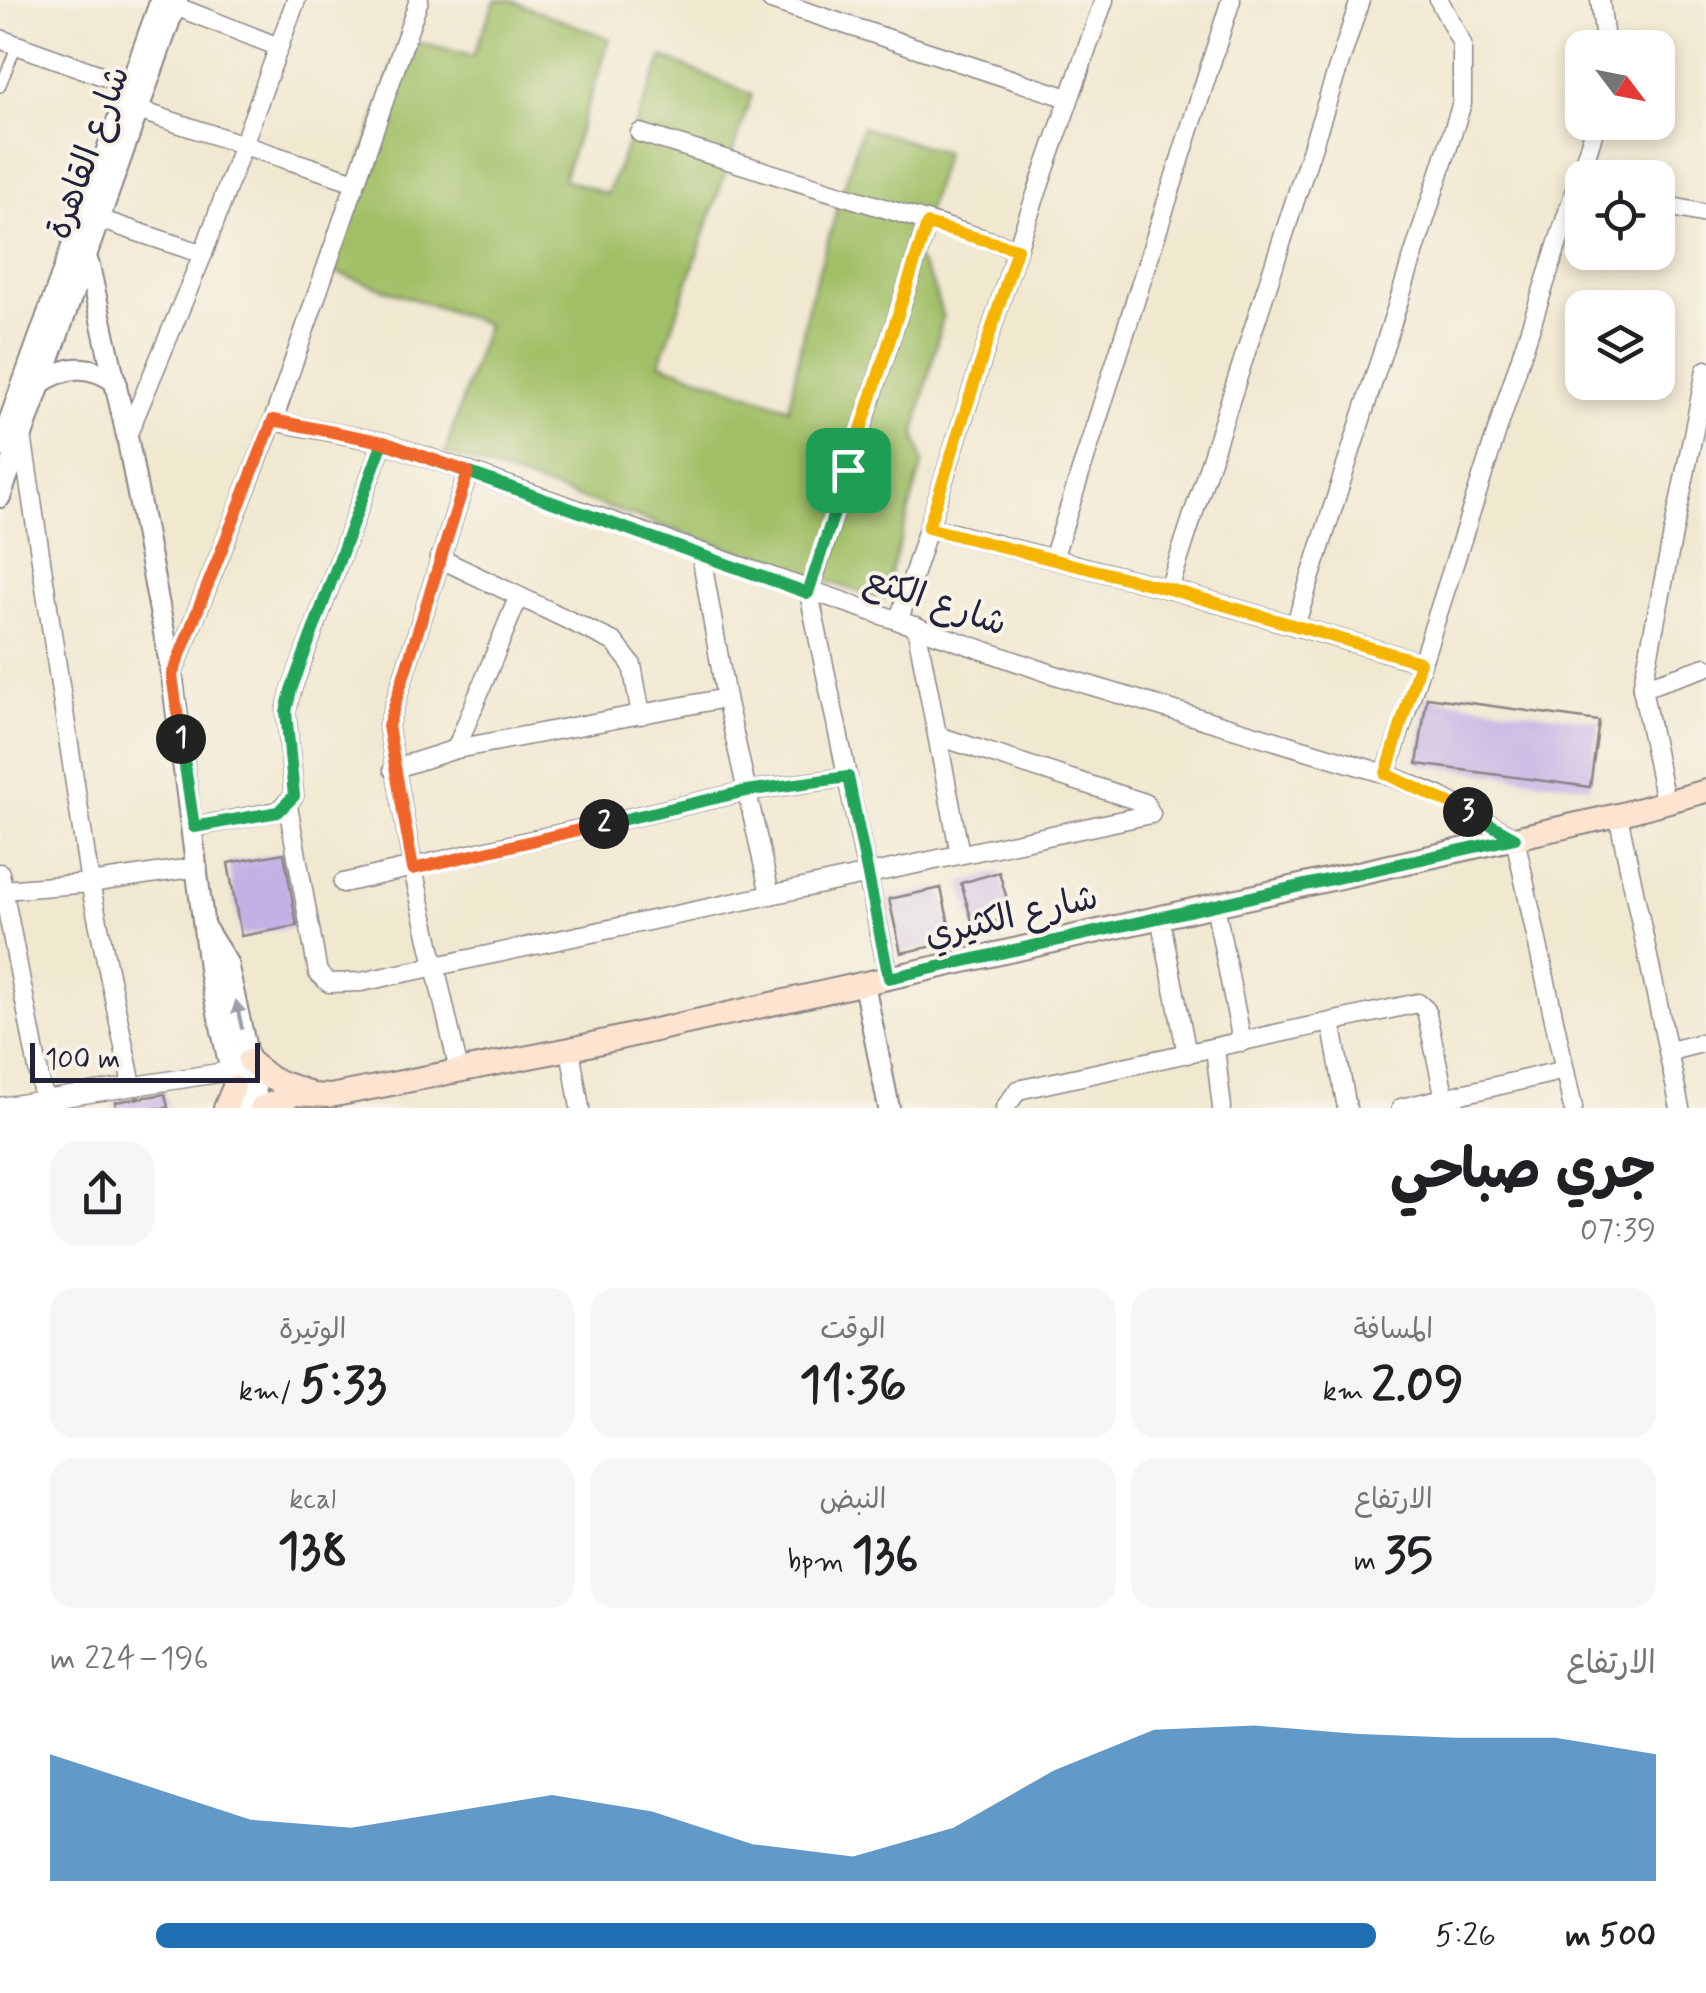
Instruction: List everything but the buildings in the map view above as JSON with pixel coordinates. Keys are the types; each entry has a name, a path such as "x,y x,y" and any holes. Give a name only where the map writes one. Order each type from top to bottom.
{"main road":[{"name":"شارع الكثيري","path":"260,1108 570,1049 1618,815 1706,791"},
{"path":"235,1087 272,1080 317,1099"}],"street":[{"path":"128,436 204,254 296,0"},
{"path":"172,675 273,420 419,0"},
{"path":"772,0 1068,98"},
{"path":"960,854 938,736 907,623 928,528 1017,249 1104,0"},
{"path":"1053,560 1231,0"},
{"path":"1169,589 1360,0"},
{"path":"1295,626 1462,103 1462,44 1439,0"},
{"path":"1600,0 1604,30"},
{"path":"171,2 279,47"},
{"name":"شارع القاهرة","path":"0,447 171,2"},
{"path":"9,42 244,146 355,182"},
{"path":"640,133 1017,249"},
{"path":"1675,208 1706,214"},
{"path":"204,254 85,220 85,252 128,436 172,675 205,928 227,962 235,1087"},
{"path":"889,978 808,593 927,224"},
{"path":"1386,774 1565,234"},
{"name":"شارع القاهرة","path":"0,497 85,252"},
{"path":"38,384 78,366 98,370 116,382"},
{"path":"1666,802 1642,688 1706,370"},
{"name":"شارع الكثع","path":"273,420 383,442 808,593 1052,674 1386,774 1438,796 1515,838"},
{"path":"22,432 90,884 132,1085"},
{"path":"194,827 278,812 294,796 286,712 291,690 383,442"},
{"path":"459,1071 413,869 388,726 393,699 468,472"},
{"path":"928,528 1169,589 1420,662"},
{"path":"700,555 726,698 770,894"},
{"path":"440,558 614,642 632,665 640,715"},
{"path":"456,749 518,598"},
{"path":"1642,688 1706,666"},
{"path":"393,769 456,749 726,698"},
{"path":"288,806 301,895 321,979 361,982 867,872 1145,819 1152,808 938,736"},
{"path":"343,882 746,791 848,777"},
{"path":"1618,815 1680,1108"},
{"path":"1515,838 1573,1108"},
{"path":"44,1100 1,882 90,884 198,866"},
{"path":"1215,905 1242,1042"},
{"path":"1160,917 1187,1054"},
{"path":"864,984 889,1108"},
{"path":"1005,1108 1018,1090 1331,1022 1423,1006 1446,1102"},
{"path":"1331,1022 1347,1108"},
{"path":"1670,1052 1706,1042"},
{"path":"1215,1048 1222,1108"},
{"path":"570,1049 580,1108"},
{"path":"1401,1108 1446,1102 1565,1070"},
{"path":"0,1107 132,1085 235,1087 260,1108"}],"lane":[{"path":"0,86 9,42"}],"green space":[{"path":"495,0 510,0 610,39 563,179 607,194 663,57 752,95 660,363 789,408 808,306 862,127 945,152 914,254 932,283 943,316 915,433 923,462 883,600 445,453 487,324 325,269 403,39 473,56"}],"route":[{"path":"848,470 808,593 700,555 468,472 383,442 291,690 286,712 294,796 278,812 194,827 172,675 273,420 383,442 468,472 393,699 388,726 413,869 746,791 848,777 889,978 1515,838 1438,796 1386,774 1420,662 1169,589 928,528 1017,249 927,224 848,470"}]}
